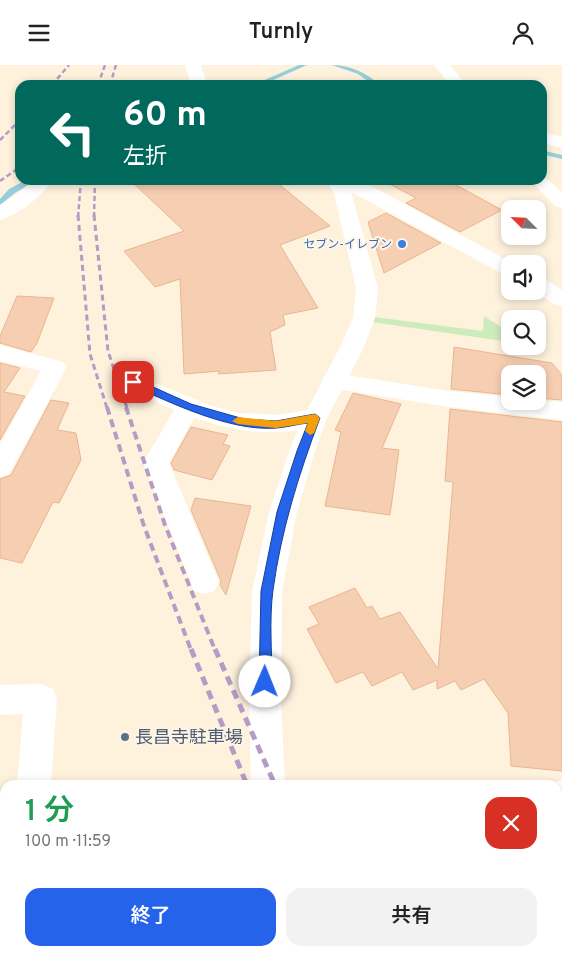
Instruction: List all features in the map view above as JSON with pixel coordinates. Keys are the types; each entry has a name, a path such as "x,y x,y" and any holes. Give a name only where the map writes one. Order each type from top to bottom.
{"street":[{"path":"193,65 198,80"},
{"path":"447,66 455,80"},
{"path":"547,138 562,143"},
{"path":"0,214 31,193 39,185"},
{"path":"268,780 265,700 267,591 283,512 302,451 315,418 352,347 364,318 367,288 353,229 338,185"},
{"path":"352,185 374,195 501,265"},
{"path":"544,185 562,202"},
{"path":"546,290 562,299"},
{"path":"0,353 55,367 0,467"},
{"path":"334,381 449,399 562,411"},
{"path":"133,382 188,406 244,423 276,425 315,418"},
{"path":"188,406 156,463 204,582"},
{"path":"0,700 41,699 34,780"}],"green space":[{"path":"484,316 501,327 501,341 371,322 374,317 483,331"}],"building":[{"path":"135,185 280,185 330,226 280,245 318,308 283,315 285,325 270,332 276,370 184,374 180,279 155,287 124,251 184,231"},
{"path":"391,185 456,185 501,211 460,232 406,203 416,198"},
{"path":"386,213 441,243 384,273 368,222"},
{"path":"17,296 54,298 37,343 31,352 0,343 0,336"},
{"path":"454,347 552,363 562,375 562,400 546,399 546,365 501,365 501,394 451,389"},
{"path":"0,363 20,368 4,392 25,396 0,440"},
{"path":"353,393 401,404 382,448 399,450 390,515 325,506 341,432 335,430"},
{"path":"51,400 69,403 57,430 76,433 81,460 59,503 53,502 22,563 0,558 0,479 11,475"},
{"path":"450,409 562,422 562,771 511,766 508,713 484,679 461,690 455,681 437,689 437,680 413,690 402,672 372,686 363,672 336,683 307,629 319,624 309,607 355,588 367,608 372,606 380,619 400,612 438,669 453,482 445,481"},
{"path":"191,427 228,435 223,444 230,446 212,480 174,470 171,463"},
{"path":"195,498 251,506 226,595 220,585 221,581 191,510"}],"waterway":[{"path":"268,80 304,65"},
{"path":"335,65 360,73 370,80"},
{"path":"548,153 562,157"},
{"path":"0,203 12,191 23,185"}],"railway":[{"path":"56,80 69,65"},
{"path":"100,80 105,65"},
{"path":"112,80 116,65"},
{"path":"0,140 15,125"},
{"path":"0,181 15,170"},
{"path":"78,216 81,185"},
{"path":"94,215 95,185"},
{"path":"94,215 108,351 127,408"},
{"path":"78,216 90,354 107,408"},
{"path":"107,407 144,526 191,650"},
{"path":"126,407 165,525 215,650"},
{"path":"191,649 245,780"},
{"path":"215,649 273,780"}],"slow traffic":[{"path":"238,421 276,425 315,418 310,431"}],"place":[{"name":"セブン-イレブン","path":"402,244"},
{"name":"長昌寺駐車場","path":"125,737"}],"route":[{"path":"133,382 188,406 244,423 276,425 315,418 302,451 283,512 267,591 265,682"}]}
